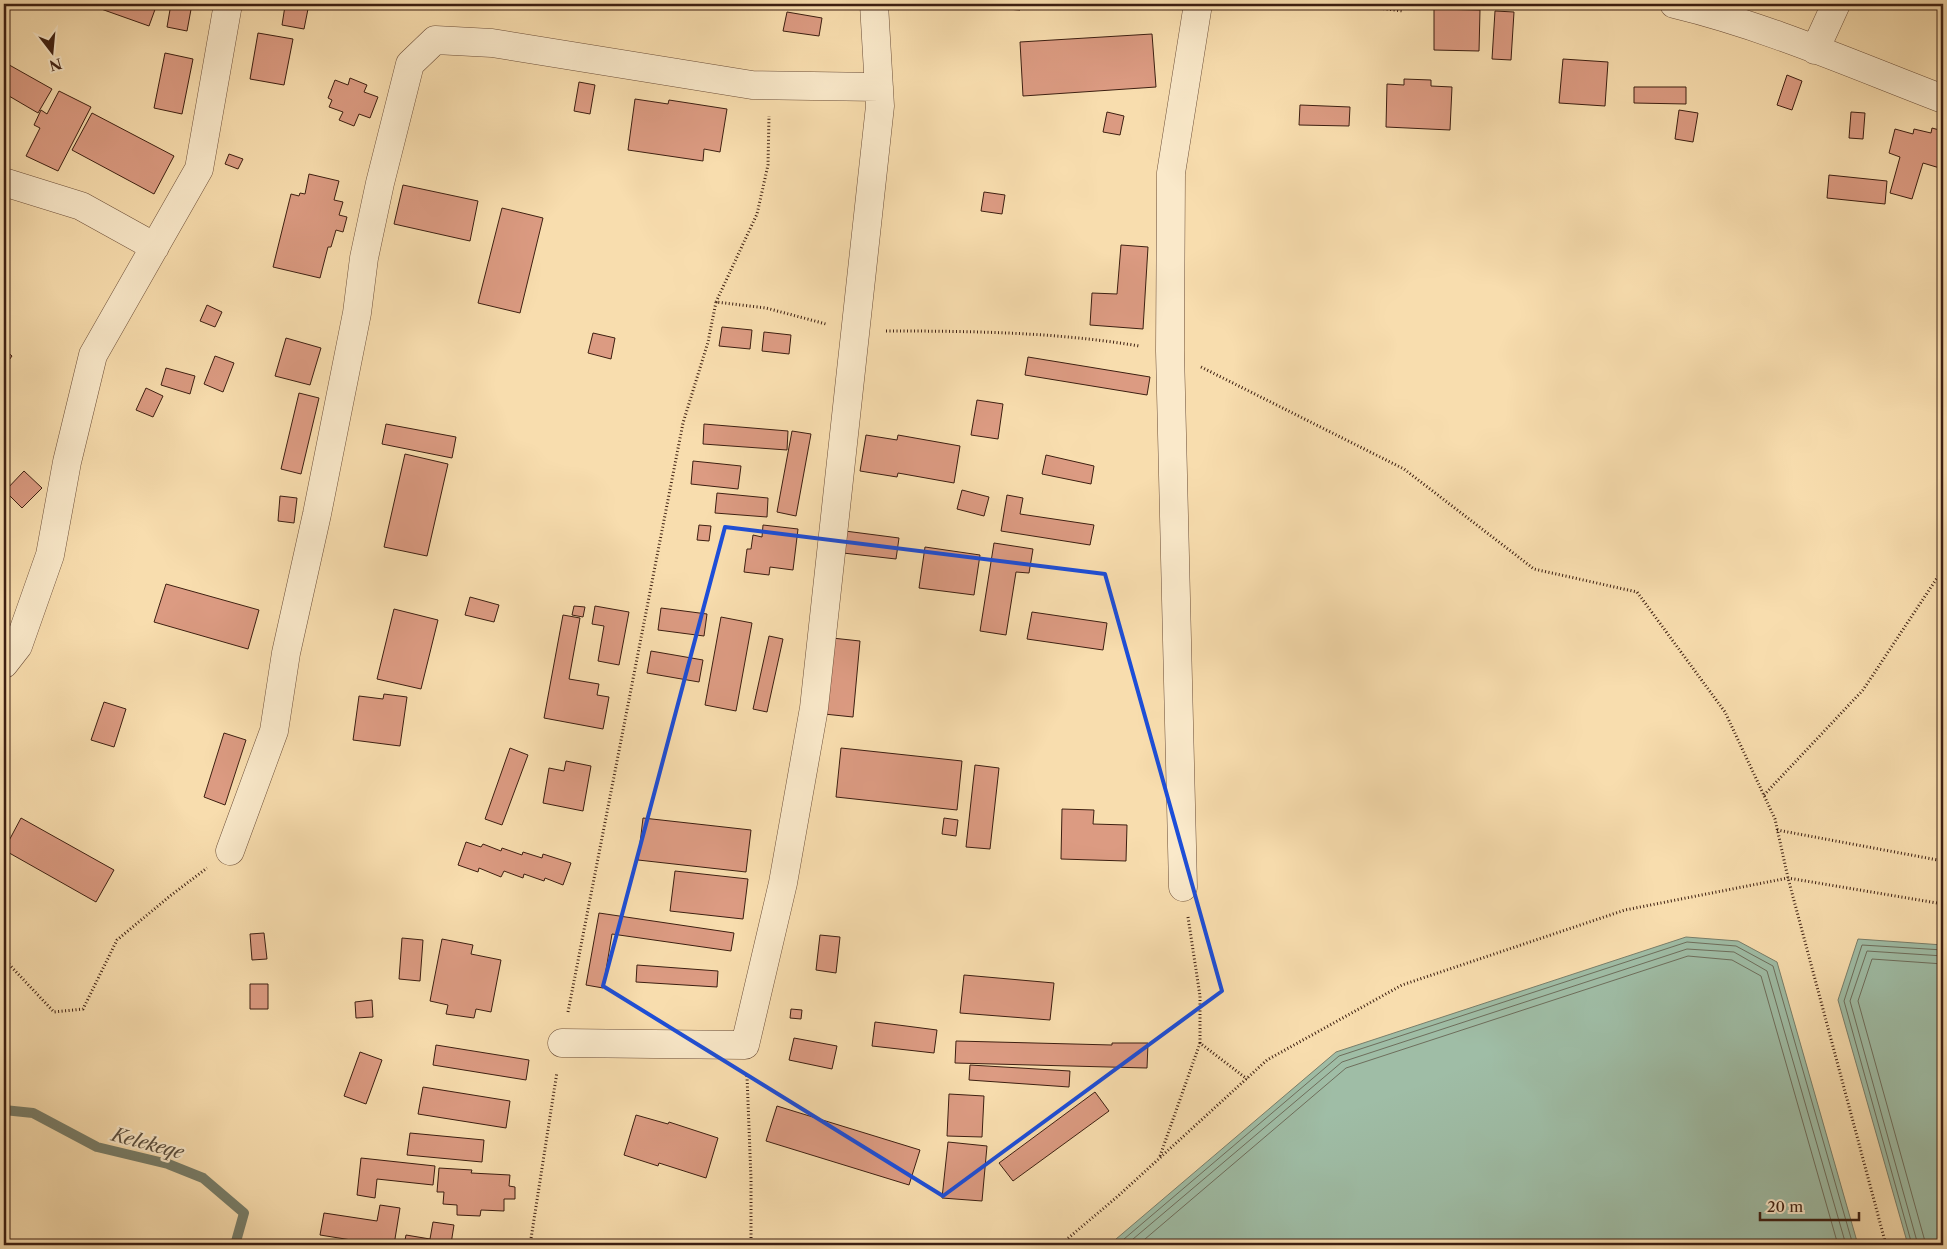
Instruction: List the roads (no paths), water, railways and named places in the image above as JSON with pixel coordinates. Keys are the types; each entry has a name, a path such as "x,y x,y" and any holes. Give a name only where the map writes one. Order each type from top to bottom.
{"street":[{"path":"4,664 18,646 50,554 67,462 93,355 199,169 228,4"},
{"path":"562,1043 745,1045 783,884 814,708 880,106 874,4"},
{"path":"1183,887 1170,351 1171,173 1198,4"},
{"path":"1674,4 1714,14 1943,99"},
{"path":"1815,50 1836,4"},
{"path":"230,852 274,731 286,653 319,504 357,314 364,258 380,183 410,64 435,40 492,43 752,84 879,87"},
{"path":"4,182 81,206 155,247"}],"water":[{"path":"1686,937 1738,941 1777,962 1858,1245 1109,1245 1336,1052"},
{"path":"1858,939 1943,945 1943,1245 1908,1245 1838,1000"}],"waterway":[{"name":"Kelekeqe","path":"4,1110 33,1113 97,1147 168,1164 203,1178 244,1213 235,1245"}]}
